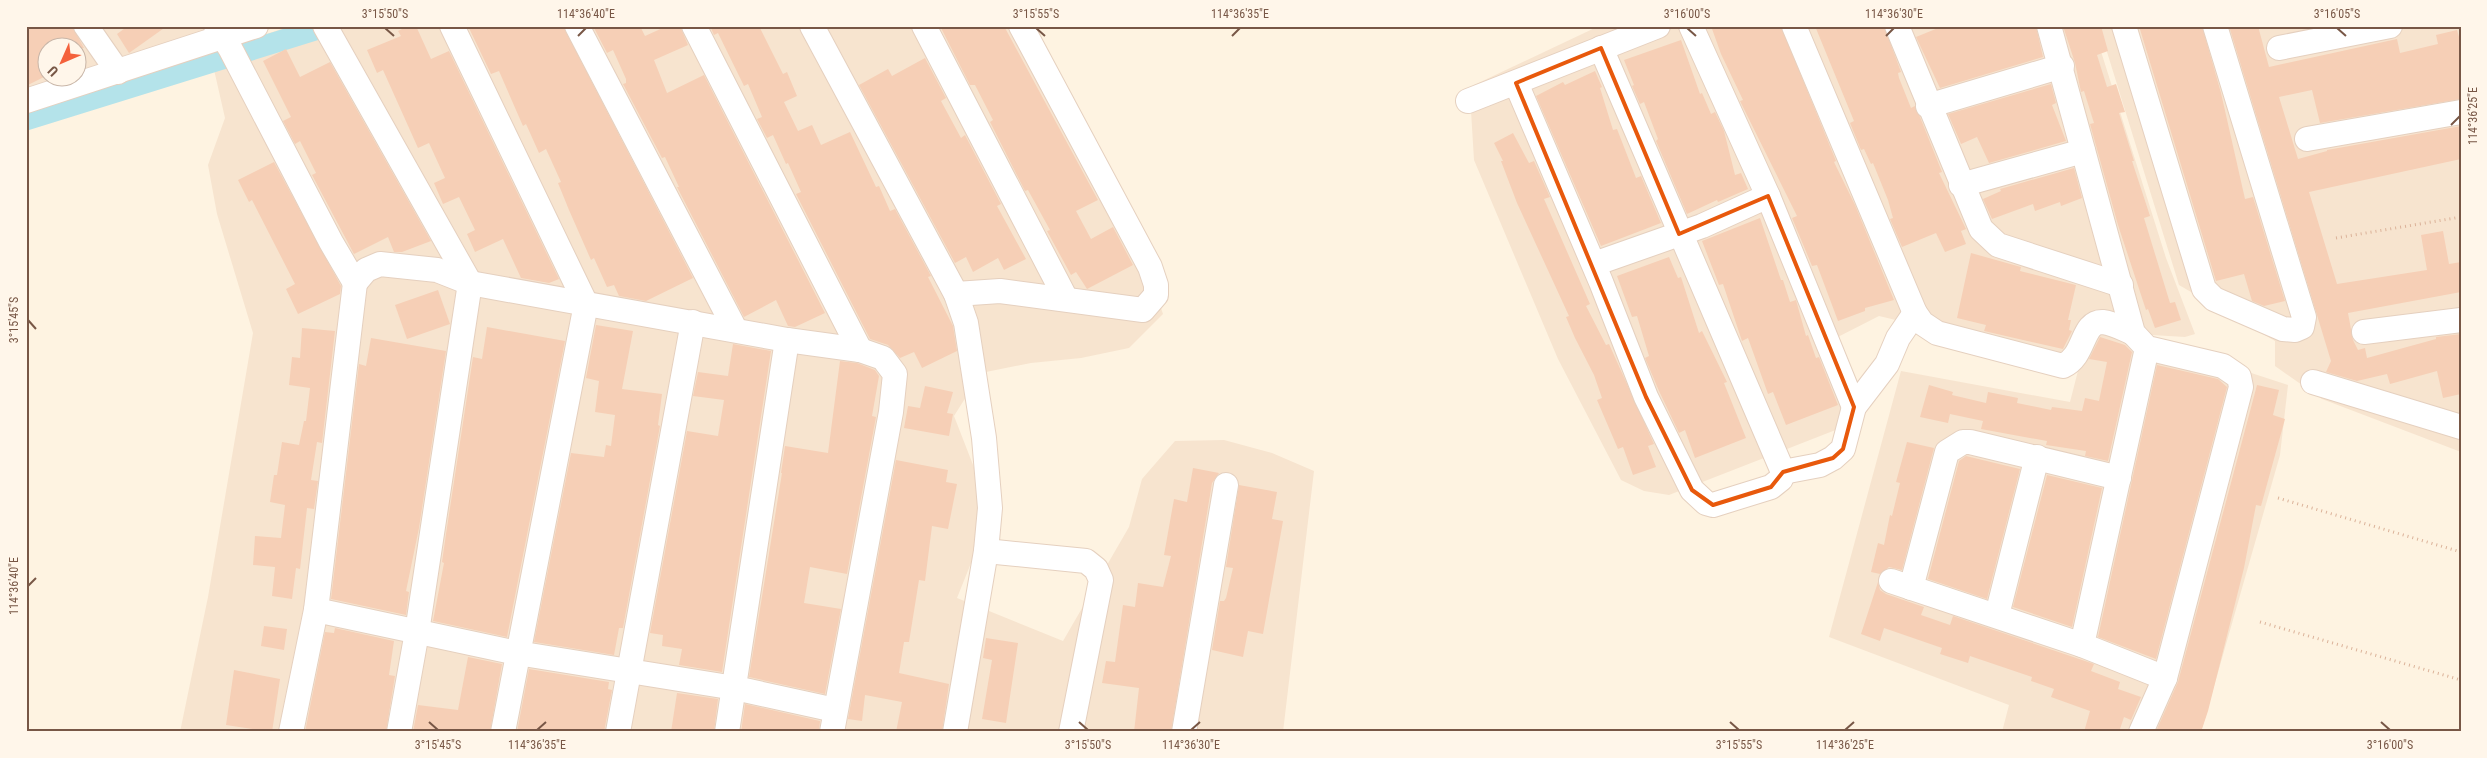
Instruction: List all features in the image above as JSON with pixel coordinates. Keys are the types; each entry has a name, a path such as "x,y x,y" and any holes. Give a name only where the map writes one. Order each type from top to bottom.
{"street":[{"path":"86,26 118,72"},
{"path":"26,101 256,26"},
{"path":"452,26 586,304 503,732"},
{"path":"577,26 735,329"},
{"path":"694,26 860,350"},
{"path":"812,26 956,294 966,324 984,438 990,508 986,551 955,732"},
{"path":"924,26 1066,299"},
{"path":"956,294 1000,291 1143,310 1156,295 1156,284 1150,267 1021,26"},
{"path":"1468,101 1658,26"},
{"path":"1691,26 1768,196 1854,407"},
{"path":"1794,26 1916,313 1922,323 1937,333 2063,366 2076,358 2088,330 2095,324 2105,322 2140,340 2222,366 2240,377 2241,387 2165,678 2141,732"},
{"path":"1897,26 1928,106 1981,229 1998,245 2121,285"},
{"path":"2049,26 2062,66 2083,151 2121,285 2140,340 2120,478 2082,644"},
{"path":"2124,26 2204,289 2214,299 2283,329 2295,330 2302,327 2304,317 2215,26"},
{"path":"2279,48 2390,26"},
{"path":"328,33 470,282 417,632 398,732"},
{"path":"224,37 331,242 355,283"},
{"path":"1516,83 1594,264 1646,397 1692,490 1706,503 1713,505 1771,487 1781,479 1783,472 1600,48"},
{"path":"1928,106 2062,66"},
{"path":"2307,140 2461,112"},
{"path":"1961,185 2083,151"},
{"path":"1594,264 1679,234 1768,196"},
{"path":"291,732 316,610 355,283 366,270 380,264 437,270 470,282 586,304 735,329 787,340 860,350 883,358 895,374 895,388 834,721 735,688 517,652 316,610"},
{"path":"1783,472 1820,465 1844,449 1854,407 1887,364 1898,338 1916,313"},
{"path":"2364,332 2461,320"},
{"path":"618,732 693,322"},
{"path":"727,732 787,340"},
{"path":"2312,382 2461,428"},
{"path":"2120,478 1970,442 1955,445 1947,452 1901,585 2082,644 2165,678"},
{"path":"1997,615 2037,457"},
{"path":"1184,732 1226,484"},
{"path":"986,551 1086,560 1096,570 1100,580 1072,732"}],"path":[{"path":"2336,238 2461,217"},
{"path":"2278,498 2461,552"},
{"path":"2260,622 2461,680"}],"highlighted area":[{"path":"1601,48 1679,234 1768,196 1854,407 1843,449 1833,458 1783,472 1771,487 1713,505 1692,490 1646,397 1516,83"}],"shaded area":[{"path":"26,26 237,26 88,72 88,38 38,38 38,87 26,90"},
{"path":"291,26 1018,26 1130,213 1163,314 1129,348 1081,358 1031,363 981,373 954,416 989,506 975,553 957,598 1063,641 1129,527 1142,479 1175,441 1224,440 1272,453 1314,471 1283,732 180,732 208,597 253,333 217,214 208,165 225,118 210,52"},
{"path":"1599,26 2093,26 2166,258 2195,334 2185,337 2152,335 2095,313 2067,350 2055,358 1879,316 1828,342 1856,422 1669,495 1644,491 1621,480 1558,359 1474,160 1471,111 1474,85"},
{"path":"2099,26 2461,26 2461,452 2322,399 2275,366 2275,341 2179,285"},
{"path":"2089,328 2184,351 2288,385 2280,455 2201,732 2002,732 2009,705 1829,637 1901,371 2070,402"}],"building":[{"path":"26,26 72,26 79,38 38,38 38,80 26,86"},
{"path":"128,26 167,26 129,53 117,34"},
{"path":"408,26 416,26 431,59 449,51 559,279 549,283 521,278 503,239 475,252 467,234 475,230 459,197 443,204 434,183 445,178 429,143 418,148 383,70 377,73 367,50 401,36 398,31"},
{"path":"468,26 563,26 693,278 646,301 619,296 614,285 607,287 594,258 591,260 558,183 561,182 546,149 539,153 526,124 523,126 499,71 491,74"},
{"path":"593,26 640,26 645,36 667,26 680,26 688,45 654,60 667,93 704,75 825,313 795,327 788,326 776,300 744,317 677,187 679,187 665,157 662,158 623,84 626,83 626,79 613,50 607,53"},
{"path":"710,26 759,26 783,74 787,72 797,96 784,102 798,131 812,125 821,145 850,132 876,187 879,186 890,211 895,209 931,276 928,277 953,326 957,351 922,368 914,352 900,358 888,345 870,339 796,194 801,192 788,163 786,164 773,135 767,138 757,119 762,117 748,84 744,86 718,33 714,35"},
{"path":"940,26 1004,26 1098,200 1076,211 1091,239 1113,227 1133,265 1087,289 1076,272 1071,275 1047,231 1050,230 1028,190 1025,191 990,122 993,120 975,85 970,85"},
{"path":"1711,26 1781,26 1836,161 1834,162 1855,205 1894,300 1865,308 1865,311 1838,321 1817,265 1812,266 1792,218 1797,216 1740,101 1743,100 1721,54"},
{"path":"1815,26 1884,26 1901,72 1898,73 1899,78 1911,108 1915,106 1942,172 1939,173 1966,229 1961,231 1966,244 1945,252 1936,233 1902,247 1890,219 1893,218 1888,200 1873,163 1871,164 1864,149 1861,150 1850,123 1854,121"},
{"path":"1943,26 2036,26 2043,57 1940,88 1916,37"},
{"path":"2063,26 2101,26 2108,51 2097,55 2107,87 2116,84 2125,112 2119,113 2150,216 2144,218 2170,303 2175,302 2181,320 2155,328 2148,309 2146,310 2118,225 2090,124 2094,123 2084,91 2081,92 2075,63"},
{"path":"2139,26 2202,26 2221,93 2245,199 2253,197 2285,301 2264,306 2252,301 2244,274 2216,281"},
{"path":"2229,26 2258,26 2269,67 2397,39 2400,53 2438,44 2436,35 2457,30 2461,44 2461,99 2320,123 2312,90 2279,97 2298,159 2327,150 2461,126 2461,159 2309,192 2337,284 2427,270 2421,235 2443,231 2449,264 2461,262 2461,292 2348,313 2353,340 2358,350 2365,348 2367,358 2436,339 2436,337 2461,334 2461,394 2443,398 2437,371 2390,384 2387,374 2357,381 2326,372 2331,361"},
{"path":"1681,40 1700,94 1702,93 1711,114 1715,112 1724,131 1735,175 1741,173 1748,189 1718,202 1717,200 1687,214 1656,141 1658,139 1644,102 1640,104 1624,60"},
{"path":"286,49 300,77 330,62 431,241 402,252 394,252 388,237 354,254 312,175 316,173 300,141 295,144 283,121 291,117 263,61"},
{"path":"925,58 946,98 941,101 961,138 965,135 1001,204 997,206 1026,259 1004,270 998,258 973,272 966,257 955,263 859,85 888,69 892,76"},
{"path":"1595,71 1602,87 1600,88 1613,130 1617,129 1636,178 1641,176 1661,223 1601,246 1536,96 1563,82 1565,85"},
{"path":"2051,84 2056,103 2052,105 2066,141 1989,163 1977,137 1961,144 1948,114"},
{"path":"1513,133 1529,163 1534,161 1550,197 1544,199 1590,304 1586,306 1606,345 1609,344 1654,444 1648,446 1656,467 1633,475 1623,447 1618,449 1597,400 1602,398 1594,375 1575,338 1566,317 1569,316 1517,203 1501,161 1503,161 1494,143"},
{"path":"274,162 341,286 340,294 298,314 286,289 295,284 252,200 249,202 238,180"},
{"path":"2074,168 2082,198 2061,206 2060,202 2035,211 2033,204 1992,219 1983,199 2001,191 2000,189"},
{"path":"1760,218 1790,302 1796,300 1806,336 1808,335 1816,358 1819,357 1838,405 1786,425 1773,392 1768,394 1748,338 1742,341 1723,284 1719,285 1702,241"},
{"path":"1971,253 2021,267 2020,271 2076,285 2068,320 2071,320 2069,330 2072,331 2063,349 1984,331 1986,325 1957,318"},
{"path":"1669,257 1678,278 1681,277 1699,333 1702,331 1727,382 1724,383 1746,438 1695,458 1685,430 1679,433 1659,391 1645,358 1649,356 1637,316 1632,317 1617,276"},
{"path":"438,290 450,324 407,339 395,305"},
{"path":"596,325 633,331 622,389 662,394 658,425 660,426 623,628 619,628 614,655 534,642 571,453 604,457 606,445 611,446 615,415 595,412 599,381 586,378"},
{"path":"487,327 565,341 507,637 433,621 444,563 442,562 473,357 482,359"},
{"path":"302,328 335,331 322,443 317,442 311,480 318,481 314,509 307,508 300,569 296,568 292,599 272,596 275,567 253,565 255,536 281,538 285,505 270,502 274,475 277,475 282,442 299,445 304,421 306,421 310,388 289,385 292,357 300,358"},
{"path":"2100,337 2125,345 2132,352 2108,461 2085,456 2086,451 2046,445 2047,441 1981,429 1983,421 1950,414 1948,423 1920,417 1929,385 1953,392 1952,395 1986,403 1988,392 2018,398 2017,403 2051,410 2052,407 2082,411 2085,398 2099,401 2107,362 2089,359"},
{"path":"371,338 446,351 419,528 406,591 409,592 406,615 331,599 359,364 366,366"},
{"path":"733,344 771,351 722,672 679,665 682,649 662,646 663,635 650,633 687,431 718,436 724,400 693,396 698,372 728,376"},
{"path":"840,361 857,363 875,370 879,376 872,416 876,417 847,574 810,567 804,603 841,609 825,694 749,677 785,446 828,453"},
{"path":"2157,365 2218,379 2227,387 2156,659 2098,637"},
{"path":"2257,385 2279,390 2273,415 2285,419 2261,506 2256,505 2244,568 2208,711 2201,732 2164,732 2157,729 2178,682"},
{"path":"925,386 953,392 947,413 953,414 949,436 904,428 908,406 920,408"},
{"path":"1907,442 1934,448 1902,570 1889,567 1880,574 1871,572 1878,543 1884,545 1890,515 1892,516 1900,483 1896,482"},
{"path":"1966,456 2020,469 1987,599 1928,579 1959,461"},
{"path":"896,460 948,470 946,482 957,484 948,529 932,526 925,581 919,580 909,642 904,642 899,673 949,684 942,732 896,732 902,702 865,695 862,721 848,719"},
{"path":"1193,468 1219,473 1212,483 1171,732 1134,732 1139,688 1102,683 1106,661 1115,662 1123,605 1135,607 1138,583 1163,587 1171,556 1164,555 1174,499 1187,502"},
{"path":"2047,475 2102,488 2072,627 2013,607"},
{"path":"1239,485 1277,492 1272,519 1283,521 1263,634 1248,631 1243,657 1212,650 1220,601 1224,601 1226,598 1233,568 1226,567"},
{"path":"1878,582 1880,590 1886,594 1924,607 1921,615 1950,625 1953,616 2094,664 2091,671 2120,682 2118,689 2141,697 2131,720 2124,717 2119,732 2084,732 2090,711 2051,697 2054,689 2031,681 2032,677 1970,656 1968,663 1940,654 1942,648 1884,628 1880,641 1861,634"},
{"path":"264,626 287,629 284,650 261,646"},
{"path":"335,628 394,641 389,675 395,676 386,732 305,732 325,632 334,633"},
{"path":"986,638 1018,643 1006,723 982,719 992,660 983,658"},
{"path":"468,657 502,664 490,732 413,732 418,705 458,710"},
{"path":"529,669 609,682 608,689 612,690 604,732 517,732"},
{"path":"234,670 280,679 272,732 226,725"},
{"path":"677,693 718,699 714,732 671,732"},
{"path":"745,704 820,721 819,732 741,732"}],"waterway":[{"path":"26,120 328,26"}]}
